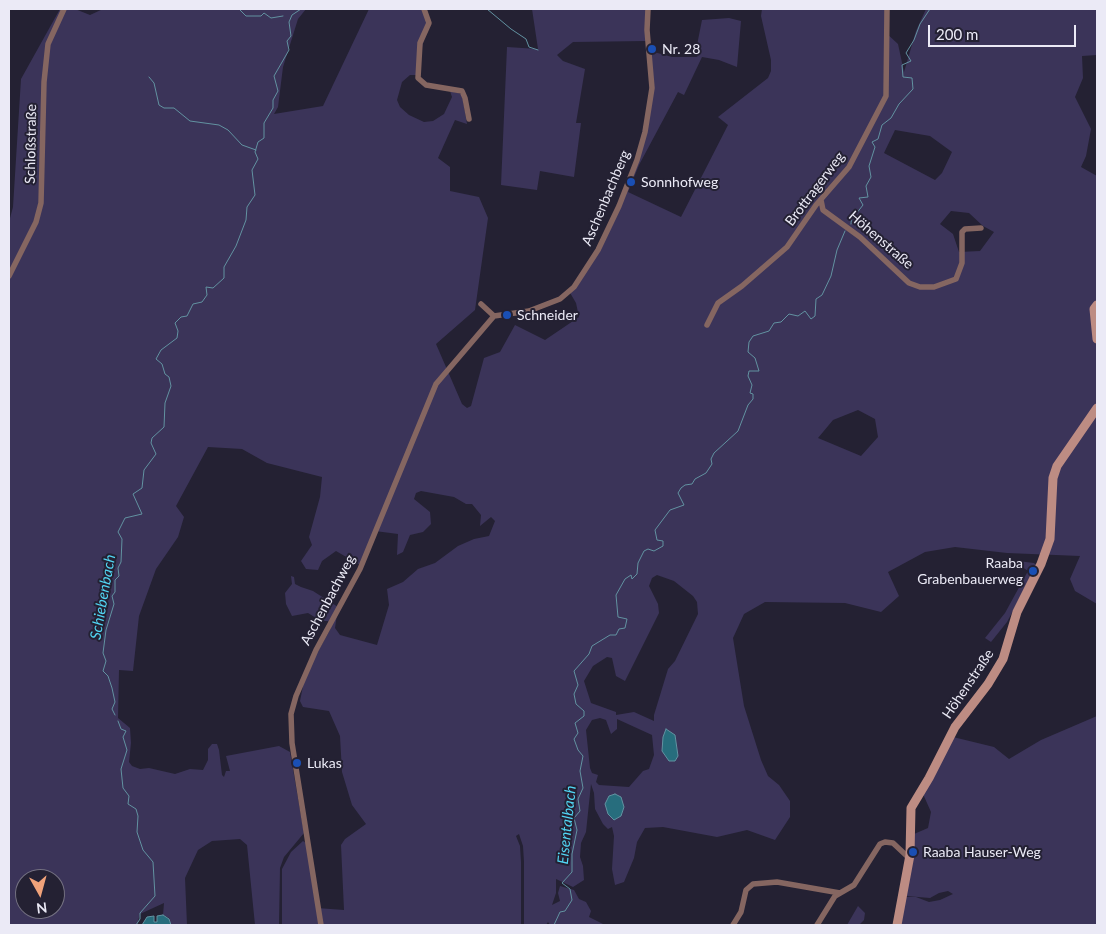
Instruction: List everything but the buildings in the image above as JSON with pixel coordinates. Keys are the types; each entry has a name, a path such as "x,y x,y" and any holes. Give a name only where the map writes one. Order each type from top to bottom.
{"street":[{"name":"Schloßstraße","path":"9,276 36,222 41,203 44,82 48,44 64,9"},
{"path":"424,9 429,24 420,47 418,78 426,84 462,91 466,98 469,119"},
{"name":"Aschenbachberg","path":"494,316 529,312 568,294 581,278 604,238 637,160 651,102 652,74 646,30 648,9"},
{"name":"Brottragerweg","path":"707,325 718,303 742,286 787,247 822,198 849,167 886,96 887,9"},
{"name":"Höhenstraße","path":"822,198 820,203 823,210 860,237 909,283 920,287 934,287 956,279 962,263 962,232 965,229 981,228"},
{"path":"481,304 494,316"},
{"path":"1097,305 1094,309 1097,339"},
{"name":"Aschenbachweg","path":"321,925 292,744 291,721 294,702 316,650 360,569 436,384 494,316"},
{"name":"Höhenstraße","path":"897,925 909,858 910,812 913,804 929,778 955,727 988,684 1006,653 1017,612 1041,564 1050,538 1052,478 1057,466 1097,408"},
{"path":"817,925 835,896 854,885 874,851 882,843 893,843 909,858"},
{"path":"733,925 741,912 746,890 752,884 777,882 840,893"}],"shaded area":[{"path":"60,9 75,9 90,15 103,9 306,9 298,19 283,67 278,107 274,114 323,106 369,9 422,9 428,21 416,75 410,75 402,82 397,100 400,107 409,115 424,122 433,121 444,114 452,97 450,91 462,94 467,124 455,120 438,158 450,167 450,191 479,197 488,218 475,310 436,344 462,404 467,408 471,406 484,358 500,352 515,325 545,340 579,317 576,303 569,291 589,262 613,217 637,156 649,102 651,49 654,52 672,57 698,57 695,55 702,20 729,18 741,21 737,67 719,60 702,57 684,95 678,92 639,165 628,192 681,217 728,125 718,117 768,78 771,71 771,60 761,16 762,9 885,9 885,32 898,44 904,72 916,31 926,9 1097,9 1097,55 1082,56 1083,78 1075,97 1091,129 1086,156 1081,167 1097,176 1097,604 1075,591 1070,579 1080,556 1007,553 955,547 925,552 888,572 899,596 881,612 845,603 765,602 744,614 733,638 744,706 761,760 768,776 779,785 790,801 790,817 775,840 747,830 717,837 663,827 645,828 637,842 634,858 624,882 615,885 612,869 614,836 612,827 608,829 603,824 595,809 594,793 591,784 586,832 581,843 580,857 584,880 573,887 556,879 556,893 552,905 560,901 558,893 560,886 574,890 579,899 586,902 591,911 589,917 605,925 550,925 548,922 546,925 524,925 524,862 523,846 519,834 516,836 520,846 521,862 521,925 282,925 282,869 291,852 303,841 306,843 317,908 344,910 341,845 345,839 366,824 352,805 342,772 340,736 329,711 303,707 300,701 304,681 310,666 331,628 328,621 321,621 308,613 292,616 286,604 285,593 292,584 291,576 294,577 295,584 313,591 338,607 335,628 340,635 377,645 389,605 387,589 403,582 418,569 435,563 458,546 474,539 489,536 495,521 491,517 480,526 481,515 472,504 466,504 454,497 421,491 416,493 414,499 430,512 431,524 423,532 410,535 403,552 397,555 398,534 375,531 360,565 336,551 322,561 318,570 306,569 301,561 312,545 309,537 320,497 322,477 267,463 242,449 208,447 176,506 184,517 178,537 156,569 139,616 133,671 119,670 118,718 130,728 129,762 132,766 140,769 149,768 175,774 190,769 203,770 208,760 208,749 212,744 217,744 222,775 224,777 226,771 230,771 226,756 279,746 290,752 304,833 284,857 280,868 279,925 255,925 247,845 240,839 212,841 198,850 185,878 187,925 171,925 169,918 163,915 164,903 140,914 137,925 9,925 9,222 13,207 21,79","holes":["895,130 930,136 952,152 942,173 935,180 884,153","951,211 969,213 983,226 994,232 980,251 959,252 953,234 940,224","858,410 875,419 878,437 861,456 818,438 833,420","657,575 674,581 693,596 697,602 698,614 675,661 668,669 654,715 654,721 634,712 616,715 616,712 591,703 584,681 593,666 607,657 612,658 616,676 625,681 659,613 658,604 649,586 652,578","600,718 606,720 611,734 617,729 617,719 652,735 654,755 649,769 643,771 629,787 599,785 596,782 598,775 592,773 590,768 586,730 592,720"]},
{"path":"532,9 647,9 646,41 573,42 557,55 563,61 585,69 576,123 581,123 574,177 540,171 537,190 501,185 507,47 538,49"},
{"path":"1018,561 1034,563 1037,566 1007,622 991,642 985,638 1005,613 1028,571 1018,564"},
{"path":"1097,716 1097,925 899,925 905,897 916,897 929,902 940,900 953,894 948,891 930,898 906,896 914,834 928,828 931,812 923,794 953,737 994,747 1009,759 1041,740"},
{"path":"858,906 865,913 864,920 859,925 847,925"}],"water":[{"path":"666,729 675,735 678,756 675,761 669,761 662,751 663,737"},
{"path":"615,794 621,797 624,807 621,816 614,820 608,814 605,804 609,796"},
{"path":"163,915 169,919 171,925 142,925 147,917 154,916 154,922 157,922 157,916"}],"waterway":[{"path":"239,9 246,16 261,16 264,13 271,18 283,16"},
{"name":"Schiebenbach","path":"115,715 112,709 115,702 112,688 108,676 103,671 106,661 103,653 106,630 114,604 112,596 115,592 115,580 119,576 118,568 121,562 122,539 118,532 125,518 142,514 133,494 142,488 144,470 156,454 151,443 152,438 164,427 165,403 171,386 169,377 165,374 162,364 156,359 161,350 177,338 178,331 175,323 181,317 187,316 193,304 202,302 207,295 206,287 213,288 224,278 224,267 236,246 246,220 247,207 255,195 252,170 258,159 255,152 258,142 264,138 264,123 273,108 273,100 278,91 274,76 289,50 287,41 291,36 289,22 292,15 301,9"},
{"path":"487,9 526,39 529,47 538,50"},
{"name":"Eisentalbach","path":"851,224 852,214 856,214 863,205 859,198 868,197 866,186 871,177 869,166 875,147 872,142 878,139 882,125 891,118 899,104 913,89 912,78 903,77 902,65 911,61 906,53 914,40 920,24 930,9"},
{"path":"149,77 154,83 159,105 164,108 174,108 190,121 219,125 228,130 242,145 256,150"},
{"name":"Eisentalbach","path":"554,925 560,912 565,911 572,900 570,889 562,883 572,872 572,854 577,830 574,818 580,811 578,799 583,788 580,771 583,756 578,750 574,739 578,733 575,723 584,716 584,711 576,704 574,694 578,685 574,671 589,654 592,646 610,635 616,635 619,629 625,628 627,619 618,617 616,595 625,579 631,575 632,579 637,574 638,563 644,551 648,549 654,551 663,546 663,541 657,540 655,530 670,510 684,505 678,493 681,488 692,484 695,479 706,473 712,464 711,459 714,453 738,431 748,405 753,399 753,394 750,393 752,385 748,376 749,371 759,371 755,358 748,352 749,342 753,336 769,331 774,323 781,322 789,314 798,316 805,311 811,319 815,316 816,299 822,295 831,276 837,250 845,231"},
{"name":"Schiebenbach","path":"118,721 121,729 126,731 123,737 127,750 121,769 123,788 129,796 128,804 136,809 138,816 137,832 143,850 153,862 155,896 140,913 140,919 136,925"}],"place":[{"name":"Nr. 28","path":"652,49"},
{"name":"Sonnhofweg","path":"631,182"},
{"name":"Schneider","path":"507,315"},
{"name":"Raaba Grabenbauerweg","path":"1033,571"},
{"name":"Lukas","path":"297,763"},
{"name":"Raaba Hauser-Weg","path":"913,852"}]}
